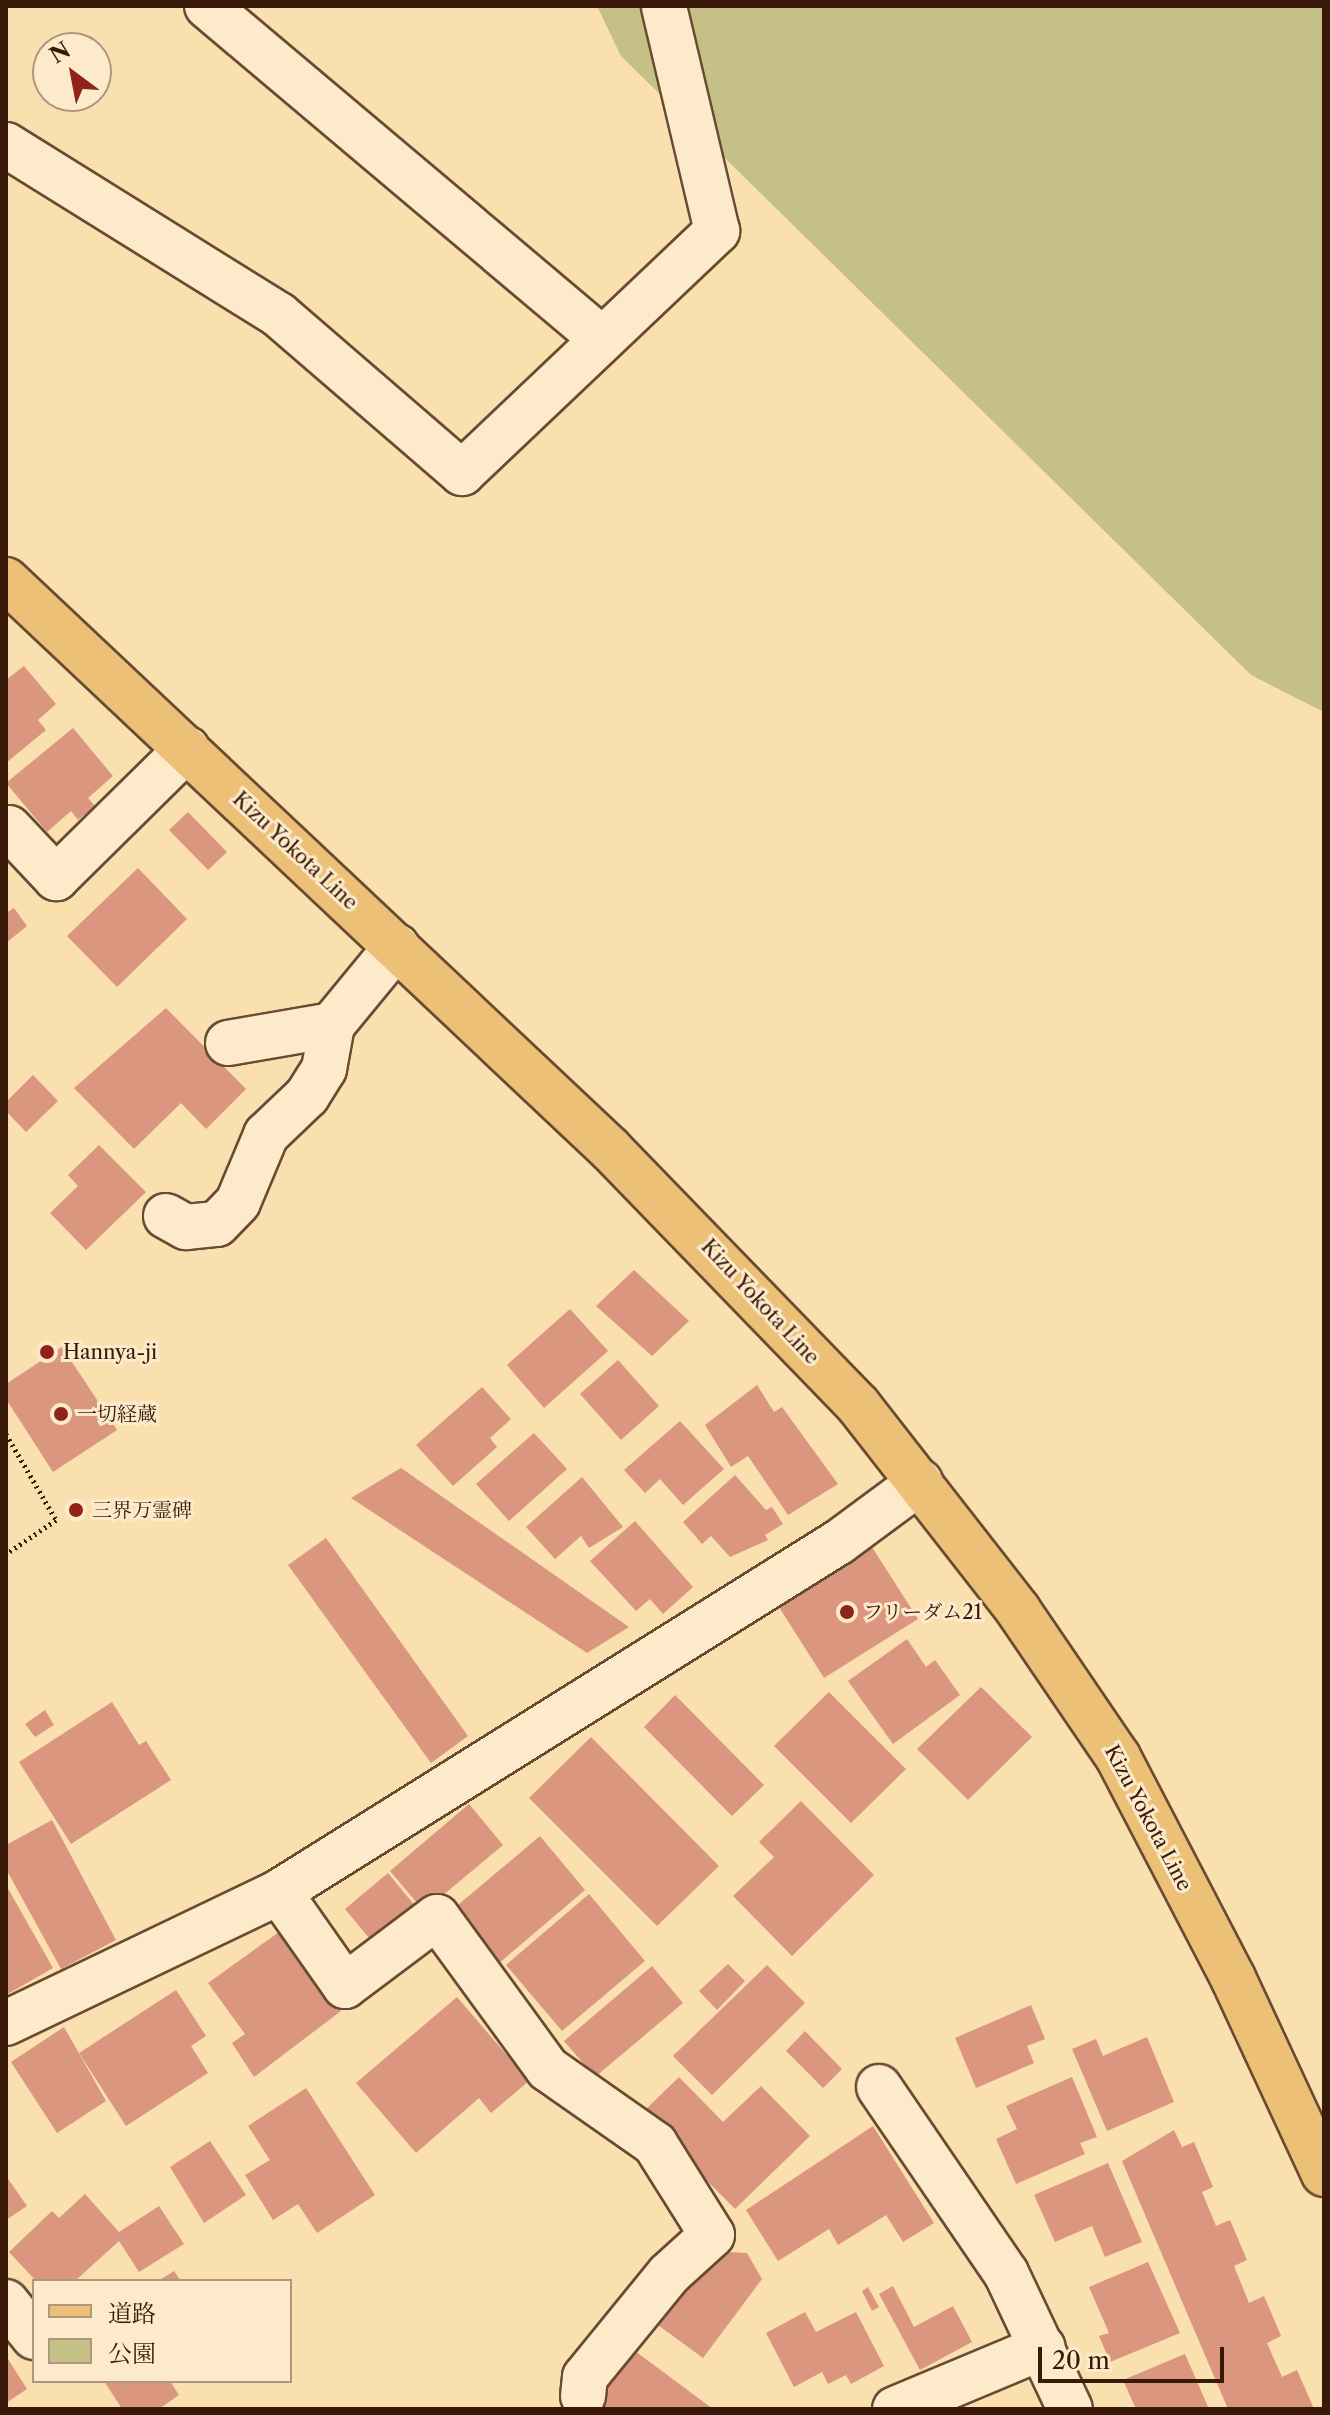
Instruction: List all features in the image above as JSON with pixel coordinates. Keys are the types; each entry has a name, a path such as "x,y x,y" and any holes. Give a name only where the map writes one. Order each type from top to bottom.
{"main road":[{"name":"Kizu Yokota Line","path":"6,580 397,946 708,1246 858,1405 1018,1610 1118,1757 1233,1978 1324,2174"}],"street":[{"path":"207,6 602,339"},
{"path":"6,145 279,315 462,473 717,231 664,6"},
{"path":"9,828 56,878 187,749"},
{"path":"166,1216 186,1227 217,1224 238,1202 266,1135 307,1096 324,1069 332,1025 397,946"},
{"path":"228,1043 332,1025"},
{"path":"6,2023 279,1892 839,1542 920,1482"},
{"path":"279,1892 345,1986 437,1917 548,2069 655,2144 712,2235 669,2274 585,2377 583,2396"},
{"path":"879,2087 1006,2273 1070,2409"},
{"path":"6,2302 32,2334"},
{"path":"895,2409 1043,2347"}],"path":[{"path":"6,1434 56,1520 6,1554"}],"green space":[{"path":"597,6 1324,6 1324,712 1251,675 621,56"}],"building":[{"path":"24,666 56,704 38,720 46,730 6,763 6,680"},
{"path":"73,728 113,776 88,798 95,806 78,820 71,811 47,832 6,783"},
{"path":"188,812 227,852 208,870 169,830"},
{"path":"138,868 187,919 117,987 67,936"},
{"path":"14,908 27,926 6,943 6,913"},
{"path":"166,1008 246,1089 206,1129 181,1103 134,1149 74,1088"},
{"path":"33,1075 58,1101 26,1132 6,1111 6,1102"},
{"path":"99,1145 146,1192 86,1250 50,1213 78,1186 68,1175"},
{"path":"634,1270 689,1321 652,1356 596,1306"},
{"path":"570,1309 608,1351 544,1408 507,1365"},
{"name":"一切経蔵","path":"62,1347 117,1430 53,1472 6,1399 6,1384"},
{"path":"618,1360 659,1406 621,1440 580,1394"},
{"path":"757,1385 774,1412 782,1407 838,1484 788,1515 748,1456 731,1467 705,1425"},
{"path":"482,1387 511,1419 490,1438 497,1447 453,1486 416,1445"},
{"path":"680,1421 724,1469 683,1505 660,1479 645,1493 624,1470"},
{"path":"534,1433 567,1469 509,1521 476,1484"},
{"path":"401,1468 629,1627 587,1653 351,1498"},
{"path":"735,1475 766,1510 772,1507 783,1524 765,1535 768,1540 730,1557 711,1536 702,1544 683,1522"},
{"path":"582,1477 623,1527 589,1548 581,1536 555,1559 526,1527"},
{"path":"635,1521 693,1587 663,1614 650,1599 636,1611 590,1561"},
{"path":"326,1538 468,1736 431,1763 288,1565"},
{"name":"フリーダム21","path":"870,1544 918,1619 824,1678 777,1604"},
{"path":"907,1639 926,1667 935,1660 960,1695 893,1744 848,1681"},
{"path":"981,1687 1032,1737 968,1800 917,1749"},
{"path":"829,1692 906,1769 851,1823 774,1746"},
{"path":"675,1695 764,1785 732,1816 644,1727"},
{"path":"112,1702 139,1745 146,1741 171,1780 71,1844 19,1762"},
{"path":"45,1710 54,1725 35,1737 25,1724"},
{"path":"591,1737 719,1866 657,1926 529,1798"},
{"path":"801,1801 874,1875 792,1956 733,1896 774,1857 759,1842"},
{"path":"469,1804 503,1845 424,1911 390,1871"},
{"path":"52,1820 116,1940 61,1969 6,1869 6,1845"},
{"path":"540,1836 585,1890 498,1964 452,1910"},
{"path":"388,1873 416,1907 374,1944 345,1909"},
{"path":"6,1885 53,1968 6,1995"},
{"path":"589,1894 645,1961 562,2031 506,1965"},
{"path":"283,1929 341,2011 254,2077 232,2043 245,2034 208,1983"},
{"path":"728,1964 745,1981 717,2010 699,1991"},
{"path":"767,1965 805,2003 712,2095 673,2056"},
{"path":"652,1966 683,2003 595,2077 564,2041"},
{"path":"176,1990 206,2036 191,2046 208,2073 126,2126 79,2053"},
{"path":"457,1997 529,2081 491,2113 479,2098 416,2153 356,2083"},
{"path":"1031,2005 1045,2039 1027,2046 1034,2063 976,2088 955,2038"},
{"path":"64,2027 106,2101 57,2133 11,2062"},
{"path":"805,2031 842,2069 823,2088 786,2051"},
{"path":"1147,2037 1174,2102 1107,2131 1072,2049 1096,2039 1103,2056"},
{"path":"679,2077 723,2122 761,2086 810,2136 735,2209 641,2114"},
{"path":"1072,2077 1097,2137 1080,2143 1085,2154 1016,2184 996,2139 1017,2129 1006,2106"},
{"path":"306,2088 375,2195 317,2233 298,2204 273,2220 245,2175 270,2160 248,2126"},
{"path":"873,2126 934,2223 903,2242 886,2215 838,2245 829,2229 778,2261 746,2210"},
{"path":"1174,2130 1182,2147 1194,2142 1213,2187 1202,2192 1216,2226 1230,2220 1247,2260 1234,2266 1249,2303 1264,2296 1281,2336 1267,2343 1282,2377 1297,2370 1314,2409 1228,2409 1122,2161"},
{"path":"210,2141 246,2195 204,2223 170,2167"},
{"path":"1108,2163 1142,2242 1105,2257 1092,2226 1055,2242 1034,2195"},
{"path":"6,2176 27,2206 6,2220"},
{"path":"85,2194 119,2232 159,2206 184,2244 139,2272 119,2241 77,2279 34,2279 9,2252 52,2211 59,2218"},
{"path":"711,2251 747,2253 762,2279 703,2358 647,2317"},
{"path":"1148,2262 1180,2333 1110,2362 1099,2336 1109,2333 1089,2287"},
{"path":"174,2271 180,2279 161,2279"},
{"path":"893,2286 914,2327 953,2306 972,2342 920,2370 879,2294"},
{"path":"868,2287 879,2307 872,2311 862,2291"},
{"path":"805,2312 816,2332 856,2312 884,2366 851,2384 846,2375 828,2384 822,2372 794,2387 766,2333"},
{"path":"635,2351 713,2409 604,2409 596,2403"},
{"path":"1185,2354 1209,2409 1136,2409 1123,2380"},
{"path":"6,2356 27,2389 6,2403"},
{"path":"105,2383 171,2383 179,2395 159,2409 122,2409"}],"place":[{"name":"Hannya-ji","path":"47,1352"},
{"name":"一切経蔵","path":"61,1414"},
{"name":"三界万霊碑","path":"76,1510"},
{"name":"フリーダム21","path":"847,1612"}]}
